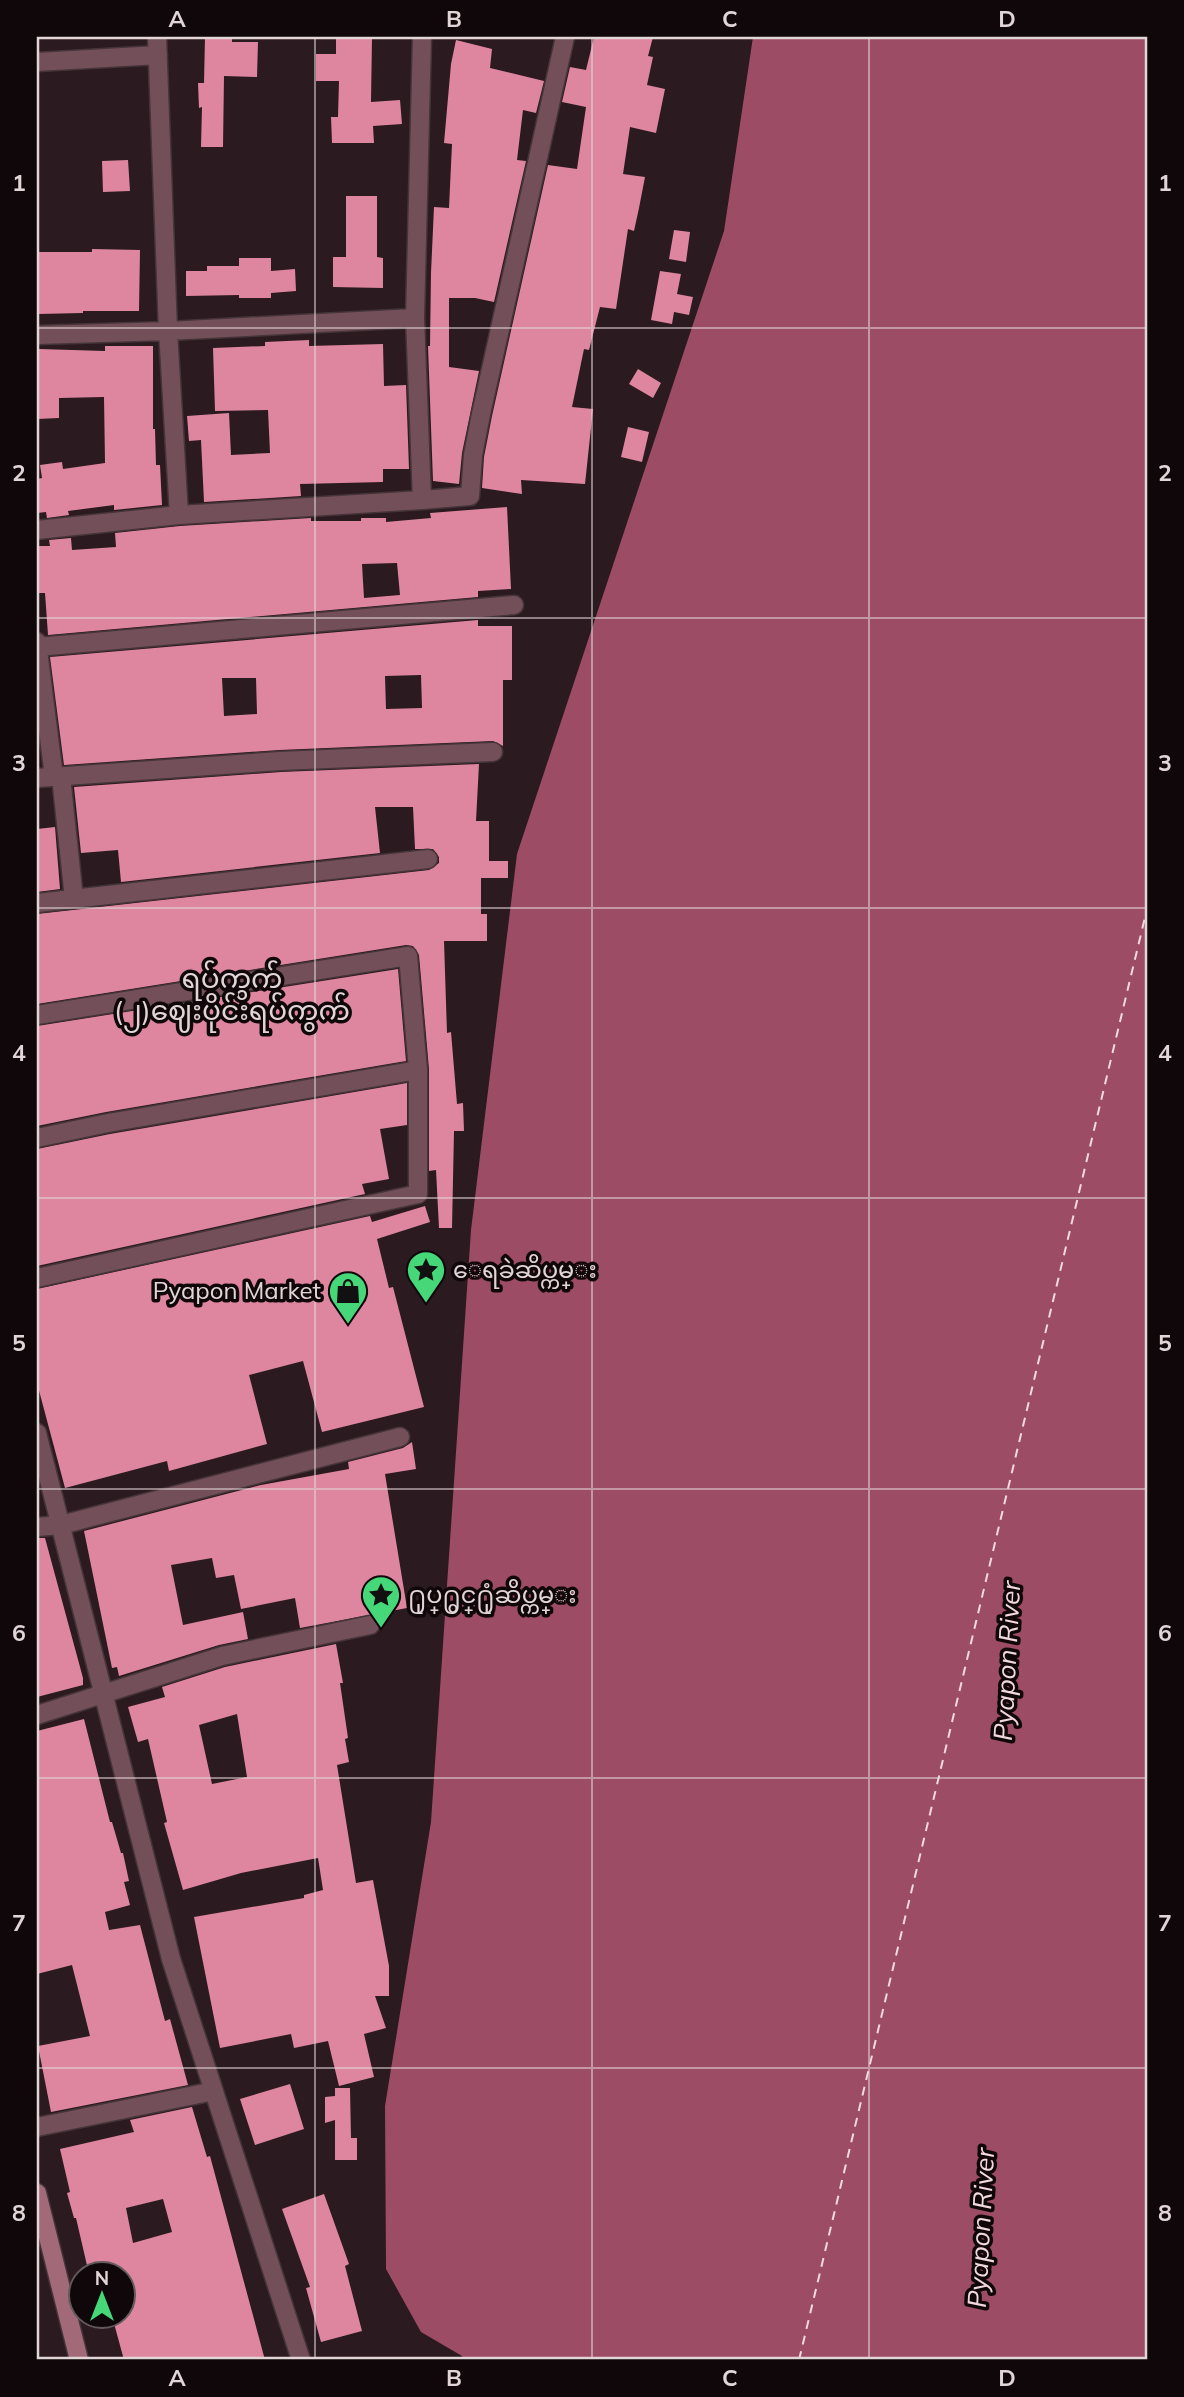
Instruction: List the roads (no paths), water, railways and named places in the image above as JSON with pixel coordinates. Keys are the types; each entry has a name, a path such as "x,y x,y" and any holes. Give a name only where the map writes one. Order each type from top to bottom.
{"main road":[{"path":"37,2193 79,2360"}],"street":[{"path":"422,37 415,318 422,500"},
{"path":"37,530 179,516 470,496 473,455 481,414 565,37"},
{"path":"37,62 157,46 168,331 179,516"},
{"path":"37,335 415,318"},
{"path":"74,899 50,777 37,645 514,605"},
{"path":"50,777 280,761 493,752"},
{"path":"37,903 428,859"},
{"path":"37,1015 408,956 418,1070 418,1194 37,1278"},
{"path":"37,1138 108,1123 418,1070"},
{"path":"37,1433 170,1959 301,2360"},
{"path":"37,1527 61,1525 400,1437"},
{"path":"37,1715 222,1656 370,1625"},
{"path":"37,2127 214,2091"}],"water":[{"name":"Pyapon River","path":"753,37 1147,37 1147,2360 463,2360 462,2356 421,2332 386,2269 385,2106 431,1822 471,1230 517,854 724,231"}],"place":[{"name":"ေရခဲဆိပ္ကမ္း","path":"426,1304"},
{"name":"Pyapon Market","path":"348,1325"},
{"name":"႐ုပ္႐ွင္႐ုံဆိပ္ကမ္း","path":"381,1629"}],"district":[{"name":"ရပ်ကွက် (၂)ဈေးပိုင်းရပ်ကွက်","path":"232,994"}]}
